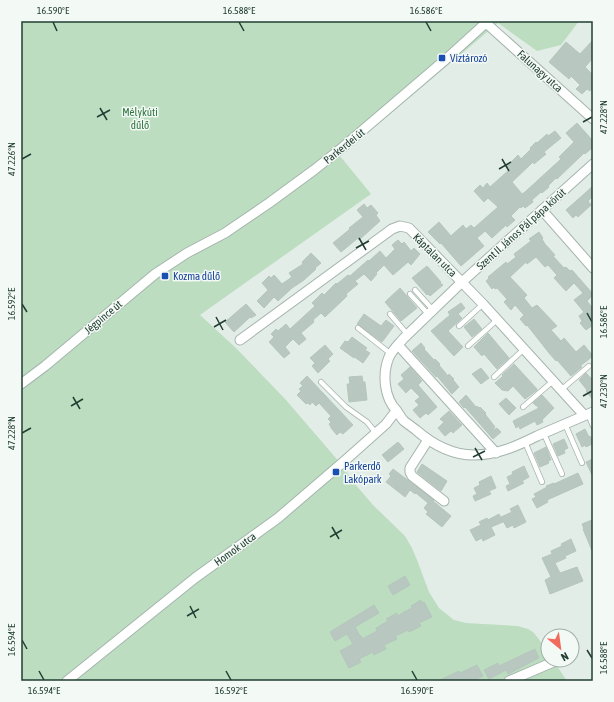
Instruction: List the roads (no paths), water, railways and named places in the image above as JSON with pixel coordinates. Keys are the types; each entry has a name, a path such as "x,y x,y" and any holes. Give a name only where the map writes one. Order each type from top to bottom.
{"street":[{"name":"Falunagy utca","path":"487,22 593,119"},
{"name":"Parkerdei út","path":"187,253 225,233 320,166 446,60 487,22"},
{"name":"Szent II. János Pál pápa körút","path":"588,414 515,447 496,453 472,455 459,453 434,444 403,420 390,402 385,377 386,367 391,354 398,345 462,282 593,164"},
{"path":"542,210 593,268"},
{"name":"Káptalan utca","path":"240,340 392,229 400,226 409,228 483,304 561,390 588,414"},
{"name":"Jégpince út","path":"21,384 45,366 155,274 187,253"},
{"path":"398,345 496,453"},
{"name":"Homok utca","path":"67,681 195,578 278,518 386,424 396,411"},
{"path":"428,440 410,468 410,472 412,476 444,501"},
{"path":"509,681 540,668"}],"lane":[{"path":"415,290 431,312"},
{"path":"410,294 431,312"},
{"path":"459,326 483,304"},
{"path":"390,314 408,335"},
{"path":"468,346 497,320"},
{"path":"358,328 391,354"},
{"path":"494,377 524,350"},
{"path":"561,390 589,366"},
{"path":"523,407 553,381"},
{"path":"321,382 346,407 367,422 376,433"},
{"path":"588,414 593,426"},
{"path":"565,424 582,463"},
{"path":"544,434 562,474"},
{"path":"525,442 542,482"}],"place":[{"name":"Víztározó","path":"442,58"},
{"name":"Kozma dűlő","path":"165,276"},
{"name":"Parkerdő Lakópark","path":"336,472"}],"park label":[{"name":"Mélykúti dűlő","path":"140,118"}]}
